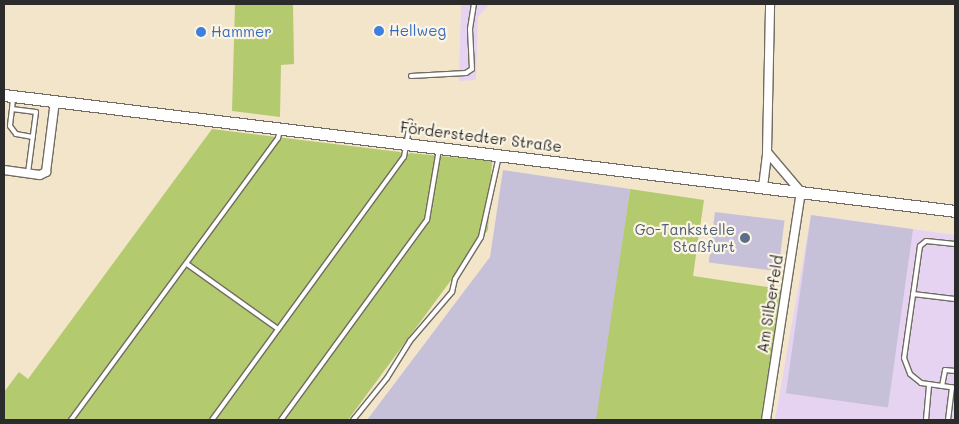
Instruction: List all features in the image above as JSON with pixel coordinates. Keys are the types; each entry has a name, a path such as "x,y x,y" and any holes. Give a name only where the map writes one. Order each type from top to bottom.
{"main road":[{"name":"Förderstedter Straße","path":"9,95 955,210"}],"street":[{"path":"763,187 767,152 770,4"},
{"path":"4,170 28,173 46,172 56,101"},
{"path":"767,152 801,192"},
{"name":"Am Silberfeld","path":"766,420 801,192"}],"lane":[{"path":"411,76 466,73 472,68 470,29 474,4"},
{"path":"9,95 12,109 10,126 16,134 33,136"},
{"path":"12,109 36,112 28,173"},
{"path":"212,420 404,157 408,143 410,122"},
{"path":"71,420 278,138 280,128"},
{"path":"281,420 427,220 439,147"},
{"path":"353,420 387,378 410,341 452,292 455,279 481,236 499,154"},
{"path":"948,420 954,387 929,385 915,380 905,365 913,294 922,243 955,244"},
{"path":"186,264 278,329"},
{"path":"913,294 955,299"},
{"path":"942,386 945,370 955,371"},
{"path":"926,420 929,385"}],"shaded area":[{"path":"461,4 490,4 478,17 476,80 459,81"},
{"path":"503,170 630,189 597,420 367,420 490,257"},
{"path":"715,212 784,221 778,271 709,263"},
{"path":"811,215 955,235 955,420 775,420"},
{"path":"811,215 913,229 888,408 786,393"}],"green space":[{"path":"235,4 293,4 294,64 281,65 280,117 232,111"},
{"path":"212,129 400,152 404,157 410,153 492,161 488,230 348,420 4,420 4,392 19,372 28,379"},
{"path":"630,189 704,200 693,276 781,289 761,420 596,420"}],"place":[{"name":"Hellweg","path":"379,31"},
{"name":"Hammer","path":"201,32"},
{"name":"Go-Tankstelle Staßfurt","path":"745,238"}]}
